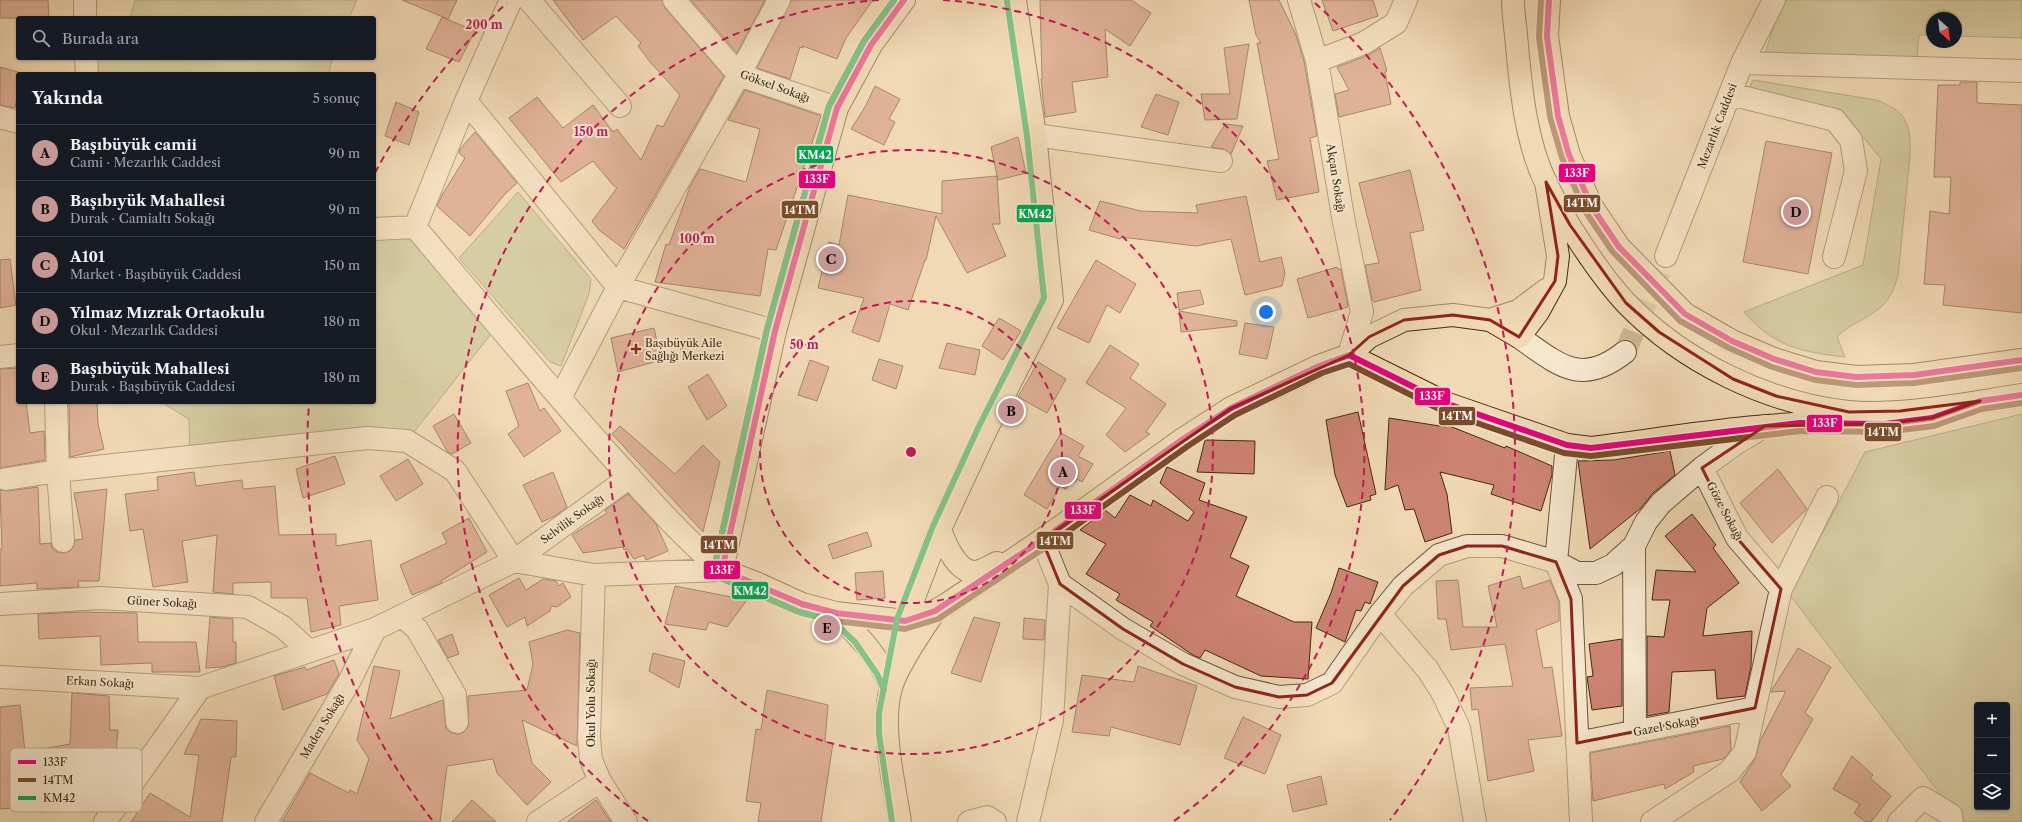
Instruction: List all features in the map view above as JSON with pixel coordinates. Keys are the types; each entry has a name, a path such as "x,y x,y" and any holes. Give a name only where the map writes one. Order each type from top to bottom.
{"main road":[{"path":"904,0 871,45 837,108 775,331 722,570 756,583 802,604 836,613 905,621 935,611 1042,540 1183,439 1231,408 1319,366 1349,355 1369,337 1404,320 1453,315 1490,320 1519,337 1538,312 1555,281 1558,256 1546,182 1535,150 1522,96 1513,0"},
{"path":"900,822 887,733 887,713 905,621 940,529 986,430 1052,300 1035,135 1015,0"},
{"path":"1549,0 1546,36 1558,116 1569,155 1592,207 1619,247 1685,314 1732,341 1774,359 1809,370 1856,377 1914,374 2022,360"},
{"path":"1546,182 1570,225 1600,270 1626,303 1659,332 1695,357 1733,379 1776,396 1810,405 1849,412 1900,411 1980,402 2022,395"},
{"path":"1490,320 1518,311 1538,297 1555,281"},
{"path":"1349,355 1448,404 1567,445 1591,448 1800,423 1885,424 1932,418 1980,402"},
{"path":"940,529 949,553 957,562 967,570 979,572 1042,540"},
{"path":"891,687 922,630 935,611"},
{"path":"836,613 861,637 876,656 891,687"}],"street":[{"path":"85,0 85,16"},
{"path":"415,227 466,101 511,0"},
{"path":"529,0 620,106"},
{"name":"Göksel Sokağı","path":"674,0 738,75 837,108"},
{"path":"560,398 618,287 738,75 778,0"},
{"name":"Akçan Sokağı","path":"1299,0 1317,61 1342,217 1362,312 1349,355"},
{"path":"1317,61 1364,43 1396,23 1406,0"},
{"name":"Mezarlık Caddesi","path":"1666,256 1742,63 1774,0"},
{"path":"86,60 86,72"},
{"path":"1742,63 2022,71"},
{"path":"1730,94 1835,120 1851,140 1856,171 1834,257"},
{"path":"466,101 618,287 775,331"},
{"path":"0,116 16,121"},
{"path":"1035,135 1221,161"},
{"path":"376,229 415,227"},
{"path":"415,227 560,398 630,477 706,557 722,570"},
{"path":"1519,337 1558,364 1580,371 1596,369 1612,363 1625,352"},
{"path":"0,357 16,355"},
{"path":"56,404 58,471 63,541"},
{"path":"1060,584 1123,629 1183,664 1235,687 1279,697 1307,695 1332,683 1380,614 1403,586 1438,555 1467,546 1502,546 1556,562 1576,573 1596,573 1613,564 1634,546 1646,522 1661,503 1702,468 1735,444 1765,426"},
{"path":"6,479 58,471 366,438 407,441 455,471 514,561 594,575 722,570"},
{"path":"1567,445 1556,562 1571,598 1581,822"},
{"name":"Göze Sokağı","path":"1702,468 1737,538 1781,589"},
{"name":"Selvilik Sokağı","path":"200,688 375,629 402,616 514,561 630,477"},
{"path":"1652,822 1730,771 1745,752 1781,589 1827,497"},
{"path":"1028,822 1052,720 1060,584 1042,540"},
{"path":"1634,546 1635,732"},
{"name":"Okul Yolu Sokağı","path":"594,575 589,737 592,760 600,781 626,822"},
{"name":"Güner Sokağı","path":"0,604 100,598 248,607 283,627 309,651"},
{"path":"1380,614 1428,670 1443,694 1460,728 1475,822"},
{"path":"402,616 417,629 455,695 457,722"},
{"name":"Maden Sokağı","path":"266,822 350,680 375,629"},
{"name":"Erkan Sokağı","path":"0,677 200,688"},
{"path":"142,770 200,688"},
{"name":"Gazel Sokağı","path":"1577,743 1755,708"},
{"path":"538,822 600,781"},
{"path":"1899,822 1923,798 1951,815 1952,822"},
{"path":"105,822 112,812"},
{"path":"969,822 987,816 995,822"}],"highlighted area":[{"path":"1546,182 1570,225 1626,303 1659,332 1733,379 1776,396 1849,412 1900,411 1980,401 1932,418 1885,424 1765,426 1702,468 1737,538 1781,589 1755,708 1577,743 1571,599 1556,562 1502,546 1467,546 1439,555 1403,586 1332,683 1307,695 1279,697 1235,687 1183,664 1123,629 1060,584 1042,540 1231,408 1349,355 1369,337 1404,320 1453,315 1490,320 1519,337 1555,281 1558,256"}],"green space":[{"path":"135,0 357,0 350,16 131,16"},
{"path":"1786,0 2022,0 2022,38 1962,36 1962,12 1926,12 1926,35 1919,35 1916,66 1764,56 1777,17"},
{"path":"96,60 332,60 329,72 98,72"},
{"path":"1753,80 1876,100 1895,109 1901,114 1908,127 1910,156 1898,276 1890,296 1881,307 1848,327 1837,337 1845,357 1815,353 1790,346 1766,333 1744,312 1863,265 1881,159 1864,138 1742,106"},
{"path":"518,192 591,279 589,294 561,366 550,362 459,258"},
{"path":"376,222 404,223 491,334 407,441 190,460 189,419 164,404 376,404"},
{"path":"2022,414 2022,822 1961,822 1790,595 1865,452"}],"building":[{"path":"0,0 48,0 49,16 16,16 16,18 0,18"},
{"path":"402,0 457,0 448,19"},
{"path":"553,0 662,0 665,8 724,76 624,249 599,230 592,221 617,188 593,161 561,182 509,118 537,97 563,128 593,105 613,132 617,129 641,160 657,125 663,127 680,95 650,62 638,46 641,43 616,16 583,40"},
{"path":"691,0 765,0 737,53"},
{"path":"791,0 873,0 846,38 837,59 803,46 803,48 800,47 790,79 757,68"},
{"path":"1040,0 1131,0 1151,13 1130,46 1105,29 1108,77 1072,82 1076,112 1045,117 1041,79"},
{"path":"1249,0 1279,0 1296,35 1304,61 1317,136 1310,138 1319,192 1277,200 1267,161 1279,159 1257,43 1261,43 1256,35"},
{"path":"1322,0 1373,0 1378,16 1333,31"},
{"path":"442,17 475,31 459,62 426,49"},
{"path":"1249,44 1237,119 1205,120 1201,94 1230,94 1224,48"},
{"path":"1380,48 1387,71 1385,72 1391,104 1339,117 1335,94 1349,90 1337,67 1369,55"},
{"path":"0,67 18,72 16,72 15,108 0,105"},
{"path":"1960,82 1977,82 1977,103 2022,105 2022,313 1943,305 1945,285 1924,284 1930,211 1949,214 1951,177 1934,177 1938,85 1960,85"},
{"path":"875,86 900,99 889,119 895,122 884,145 851,129 865,107"},
{"path":"745,90 821,116 776,250 768,249 760,296 655,282 666,244 669,245 690,187 700,169 746,182 760,129 728,120"},
{"path":"1156,94 1179,102 1168,135 1141,127"},
{"path":"396,102 419,112 409,145 385,136"},
{"path":"1225,124 1243,126 1231,154 1223,149 1211,147"},
{"path":"475,132 517,183 505,194 470,236 437,206 442,195 465,158 459,153 460,149"},
{"path":"1018,137 1026,173 998,180 991,147"},
{"path":"1766,141 1832,153 1808,274 1743,262"},
{"path":"1410,170 1424,230 1410,233 1421,290 1374,302 1372,300 1365,265 1379,263 1359,183"},
{"path":"997,176 1000,224 992,224 1006,256 967,273 936,216 926,260 908,310 890,304 879,342 852,332 864,298 818,288 829,242 839,245 848,195 942,214 942,181"},
{"path":"1246,196 1260,262 1281,257 1285,273 1282,286 1245,295 1231,239 1196,246 1121,237 1120,239 1089,230 1100,201 1141,211 1198,213 1196,205"},
{"path":"10,259 16,305 0,308 0,260"},
{"path":"1096,260 1136,284 1120,313 1107,305 1089,343 1057,328"},
{"path":"1337,267 1338,269 1341,269 1348,307 1308,318 1297,279"},
{"path":"1200,290 1204,304 1179,310 1177,293"},
{"path":"1179,311 1237,321 1237,326 1181,332"},
{"path":"999,318 1021,331 1003,360 982,346"},
{"path":"1245,323 1274,327 1267,359 1239,354"},
{"name":"Başıbüyük Aile Sağlığı Merkezi","path":"654,328 661,360 618,372 611,338"},
{"path":"947,343 980,350 975,375 939,368"},
{"path":"1110,345 1139,364 1130,378 1166,404 1146,432 1150,434 1125,452 1106,435 1126,408 1086,383"},
{"path":"879,359 903,366 896,389 872,380"},
{"path":"810,360 829,367 817,401 798,395"},
{"path":"1038,362 1066,379 1047,413 1018,397"},
{"path":"16,368 16,404 26,404 30,433 44,431 45,460 0,468 0,369"},
{"path":"708,374 727,406 707,420 688,387"},
{"path":"528,383 540,411 544,408 561,431 524,457 508,434 519,426 506,391"},
{"path":"69,404 97,404 98,424 104,449 70,457"},
{"path":"1358,412 1376,494 1370,496 1371,500 1347,507 1335,475 1326,420"},
{"path":"454,414 471,443 452,454 447,451 433,426"},
{"path":"1389,418 1446,427 1447,425 1505,448 1506,446 1552,466 1552,475 1541,511 1491,494 1494,485 1440,472 1447,494 1452,533 1425,542 1414,509 1405,510 1398,485 1385,490"},
{"path":"620,426 675,474 703,445 720,462 703,532 612,434"},
{"path":"1061,433 1084,446 1078,456 1093,464 1082,482 1077,479 1074,483 1071,481 1066,489 1060,486 1047,509 1024,495"},
{"path":"1205,440 1255,441 1254,474 1197,472"},
{"path":"1670,451 1675,475 1653,493 1641,508 1590,549 1578,461 1614,460"},
{"path":"335,456 345,484 303,498 296,469"},
{"path":"408,459 423,484 396,501 380,476"},
{"path":"1167,467 1205,483 1199,500 1247,517 1230,557 1249,566 1236,596 1294,622 1312,622 1308,679 1261,676 1205,650 1200,658 1193,655 1150,626 1153,622 1116,600 1120,594 1086,574 1106,544 1080,530 1105,510 1115,518 1130,495 1151,506 1153,500 1188,521 1194,512 1160,483"},
{"path":"1778,469 1807,509 1772,543 1740,503"},
{"path":"194,472 196,486 242,480 243,489 275,486 279,535 336,534 336,546 371,540 378,600 339,606 341,625 311,632 307,598 271,598 271,582 233,583 233,594 213,592 217,535 182,541 188,582 153,587 143,529 130,531 125,494 158,490 157,477"},
{"path":"553,472 567,507 555,516 542,522 523,485"},
{"path":"38,487 40,544 51,543 52,548 57,552 64,553 70,551 74,546 75,540 83,539 74,493 107,489 99,581 78,581 79,587 37,589 37,583 0,586 0,549 2,549 0,490 8,491"},
{"path":"628,494 656,524 668,551 646,560 644,555 634,559 627,549 624,550 623,547 583,553 572,535 607,513 605,510"},
{"path":"1692,514 1716,545 1713,548 1739,583 1707,608 1703,636 1752,631 1751,666 1745,696 1717,699 1715,670 1672,672 1669,712 1647,716 1647,636 1664,637 1670,600 1652,600 1656,570 1696,572 1665,536"},
{"path":"469,518 487,552 441,581 442,583 412,595 400,565 447,543 442,533"},
{"path":"867,532 872,546 833,559 828,545"},
{"path":"1339,568 1378,582 1370,604 1365,602 1361,611 1356,610 1345,642 1316,628 1331,593"},
{"path":"883,571 885,598 857,600 855,573"},
{"path":"1520,576 1523,589 1550,580 1559,602 1559,621 1536,630 1543,668 1552,667 1562,736 1528,740 1534,771 1488,781 1478,709 1472,710 1470,688 1513,686 1505,644 1451,650 1446,619 1438,619 1436,581 1458,580 1463,627 1497,627 1488,586"},
{"path":"519,578 526,590 543,579 556,581 559,586 563,583 571,597 557,607 551,606 550,611 527,626 525,617 507,627 489,595"},
{"path":"675,586 747,600 727,627 709,622 706,630 665,624"},
{"path":"80,612 137,613 138,642 196,642 200,672 152,672 152,663 101,665 100,636 39,639 38,614"},
{"path":"210,617 233,619 233,642 236,642 236,663 222,667 206,668"},
{"path":"974,617 1000,623 981,682 951,673"},
{"path":"1024,618 1045,620 1044,640 1023,639"},
{"path":"567,630 580,633 577,746 522,720 532,763 551,782 527,805 497,773 493,759 447,766 440,822 282,822 310,773 349,793 350,790 357,794 369,759 357,740 374,666 400,671 390,719 443,700 446,729 452,733 458,734 464,732 468,727 468,696 527,690 533,664 529,642"},
{"path":"452,634 459,654 448,658 438,640"},
{"path":"1622,639 1622,706 1592,710 1587,677 1593,676 1589,644"},
{"path":"1798,648 1831,667 1805,713 1813,719 1781,775 1791,786 1762,811 1740,782 1755,759 1760,741 1786,691 1771,691"},
{"path":"653,653 685,661 679,688 649,671"},
{"path":"334,660 339,674 327,694 283,710 274,676 305,667 306,670"},
{"path":"1138,666 1197,686 1180,745 1111,727 1109,736 1072,732 1082,675 1134,682"},
{"path":"767,690 828,705 825,742 833,743 821,822 758,822 761,803 746,801 756,729 761,730"},
{"path":"72,693 109,696 110,730 118,730 116,748 48,748 70,744"},
{"path":"20,705 25,748 10,748 10,808 0,809 0,707"},
{"path":"1243,717 1281,735 1265,774 1224,758"},
{"path":"201,719 237,721 236,757 231,757 222,822 131,822 138,812 142,812 142,805 150,793 190,817 199,755 184,754"},
{"path":"1730,726 1731,750 1723,759 1693,766 1694,772 1665,789 1664,784 1593,801 1590,753"},
{"path":"1852,756 1873,775 1870,778 1891,796 1871,822 1866,822 1854,813 1860,804 1833,789"},
{"path":"1321,776 1327,804 1293,812 1287,785"},
{"path":"472,800 496,822 452,822"},
{"path":"596,800 611,822 567,822"}],"tunnel":[{"path":"1625,352 1666,256"}],"transit line":[{"name":"14TM","path":"894,0 864,41 829,106 767,329 714,569 718,577 799,612 835,621 905,629 938,619 1046,547 1188,446 1235,415 1322,373 1349,364 1445,412 1564,453 1591,456 1800,431 1886,432 1934,426 1982,409 2022,403"},
{"name":"KM42","path":"884,690 877,674 855,642 832,620 799,612 719,577 715,574 714,570 767,329 829,106 864,41 894,0"},
{"name":"133F","path":"904,0 871,45 837,108 775,331 722,570 802,604 836,613 905,621 935,611 1042,540 1183,439 1231,408 1319,366 1349,355 1448,404 1567,445 1591,448 1800,423 1885,424 1932,418 1980,401 2022,395"},
{"name":"14TM","path":"1541,0 1539,37 1550,117 1562,158 1585,211 1612,251 1680,321 1729,348 1772,367 1815,380 1856,385 1914,383 2022,368"},
{"name":"133F","path":"1549,0 1547,36 1558,116 1569,155 1592,207 1619,247 1685,314 1732,341 1774,359 1816,372 1856,377 1914,375 2022,360"},
{"name":"KM42","path":"892,822 879,734 879,713 897,619 933,526 979,426 1044,298 1027,136 1007,1"}],"place":[{"name":"Yılmaz Mızrak Ortaokulu","path":"1796,212"},
{"name":"A101","path":"831,259"},
{"name":"Başıbüyük Aile Sağlığı Merkezi","path":"636,349"},
{"name":"Başıbıyük Mahallesi","path":"1011,411"},
{"name":"Başıbüyük camii","path":"1063,472"},
{"name":"Başıbüyük Mahallesi","path":"827,628"}]}
